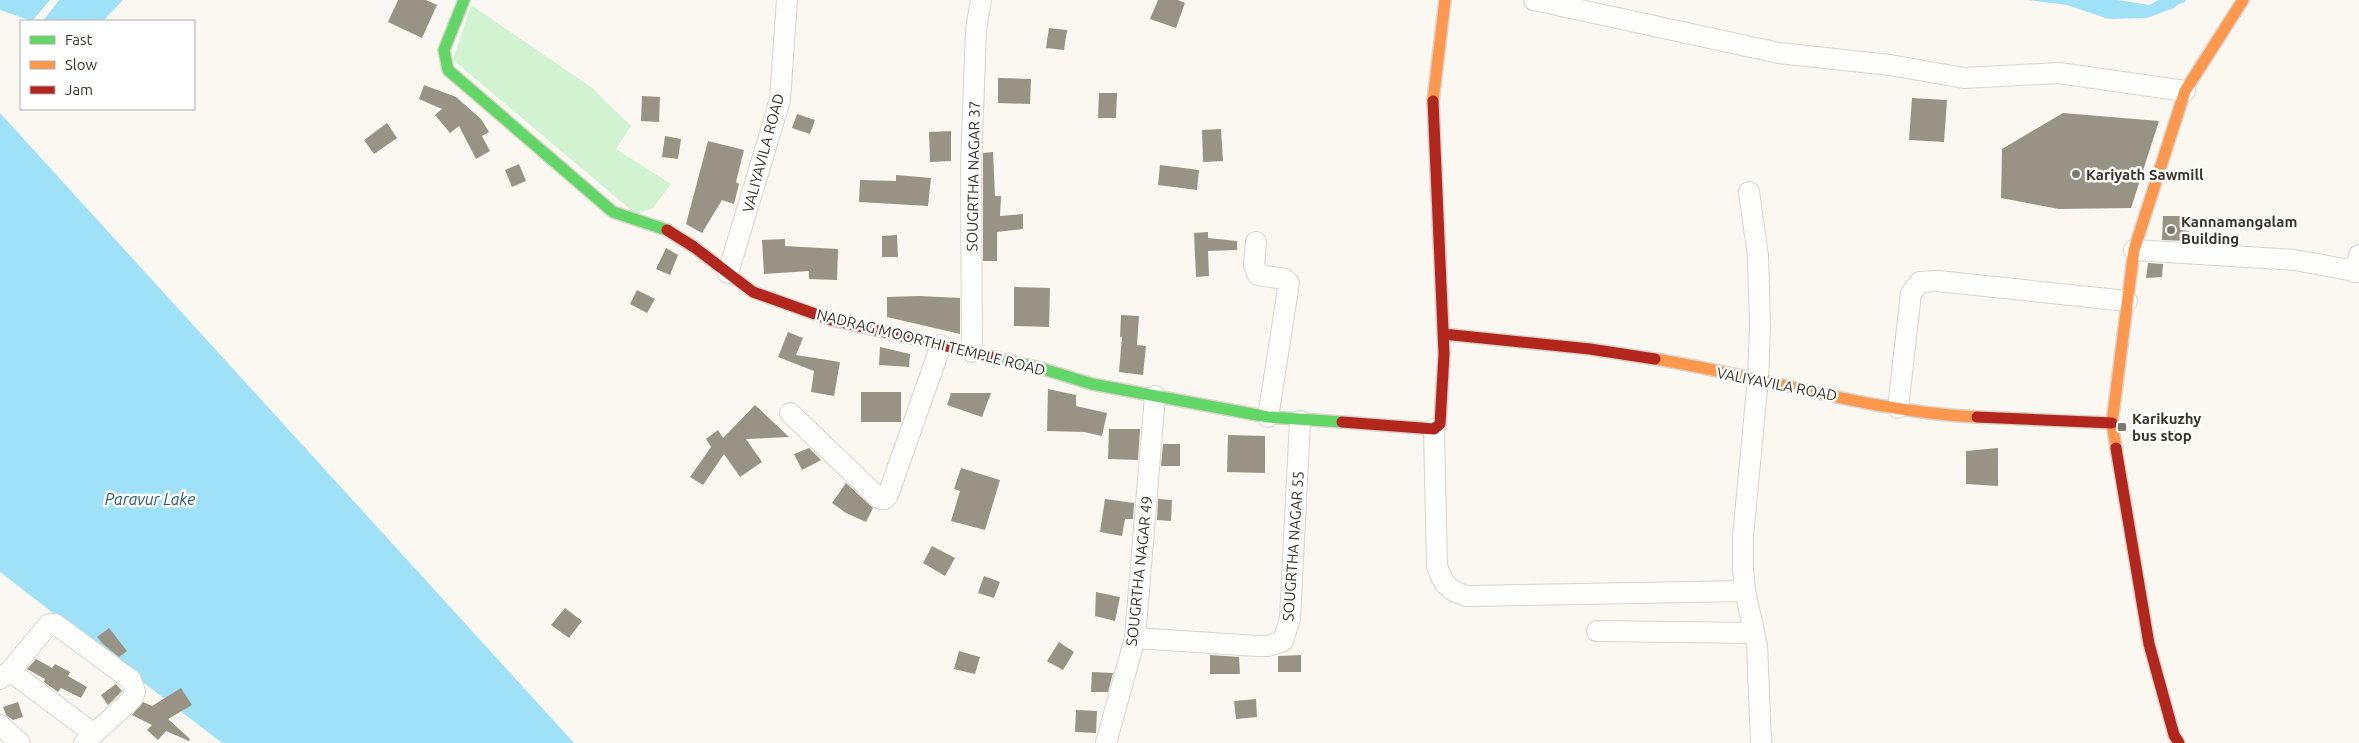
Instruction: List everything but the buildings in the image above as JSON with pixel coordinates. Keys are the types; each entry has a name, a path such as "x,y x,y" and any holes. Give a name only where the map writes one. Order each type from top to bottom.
{"street":[{"name":"NADRAG MOORTHI TEMPLE ROAD","path":"464,0 444,50 448,70 612,212 662,227 753,292 832,320 1040,368 1092,384 1268,417 1300,421 1434,429"},
{"name":"VALIYAVILA ROAD","path":"728,273 780,100 787,0"},
{"name":"SOUGRTHA NAGAR 37","path":"972,352 971,165 976,30 981,0"},
{"path":"1445,0 1432,105 1443,334 1444,378 1442,408 1440,424 1434,429 1437,566 1443,584 1453,592 1467,596 1745,591"},
{"path":"1534,0 1779,53 1890,66 1964,78 2059,73 2185,91"},
{"path":"2179,743 2174,735 2149,644 2112,423 2134,250 2185,91 2241,3"},
{"path":"1749,192 1758,256 1760,326 1758,379 1743,536 1745,591 1757,645 1760,743"},
{"path":"1256,242 1254,265 1258,274 1285,279 1289,283 1268,417"},
{"path":"2134,250 2295,260 2357,266"},
{"path":"1898,408 1911,293 1920,282 1938,281 2127,301"},
{"name":"VALIYAVILA ROAD","path":"1443,334 1590,349 1758,379 1898,408 1953,416 2112,423"},
{"path":"790,413 880,499 885,500 941,345"},
{"name":"SOUGRTHA NAGAR 49","path":"1106,743 1135,638 1155,396"},
{"name":"SOUGRTHA NAGAR 55","path":"1135,638 1257,646 1268,646 1284,641 1290,620 1300,421"},
{"path":"49,624 55,624 131,680 135,692 124,707 89,738 5,675 49,624"},
{"path":"1597,631 1754,633"},
{"path":"0,725 20,743"}],"green space":[{"path":"471,5 591,87 631,126 616,149 671,184 653,208 636,214 453,60"}],"water":[{"path":"0,0 50,0 33,20 0,10"},
{"path":"59,0 123,0 104,20 44,20"},
{"path":"2028,0 2117,0 2150,5 2158,0 2183,0 2174,8 2147,18 2109,19 2067,5"},
{"name":"Paravur Lake","path":"0,113 574,743 222,743 0,572"}],"waterway":[{"path":"2161,0 2174,3 2183,0"}],"traffic: fast":[{"path":"464,0 444,50 448,70 613,212 667,230"},
{"path":"989,356 1040,368 1092,384 1268,417 1342,422"}],"traffic: slow":[{"path":"1433,101 1445,0"},
{"path":"2116,448 2112,423 2134,250 2185,91 2243,0"},
{"path":"1655,359 1856,401 1937,414 1977,417"}],"traffic: jam":[{"path":"1342,422 1434,429 1440,424 1444,354 1433,101"},
{"path":"667,230 694,247 753,292 832,320 989,356"},
{"path":"1443,334 1590,349 1655,359"},
{"path":"1977,417 2112,423"},
{"path":"2116,448 2149,644 2174,735 2179,743"}],"place":[{"name":"Kariyath Sawmill","path":"2076,174"},
{"name":"Kannamangalam Building","path":"2171,230"},
{"name":"Karikuzhy bus stop","path":"2122,427"}]}
